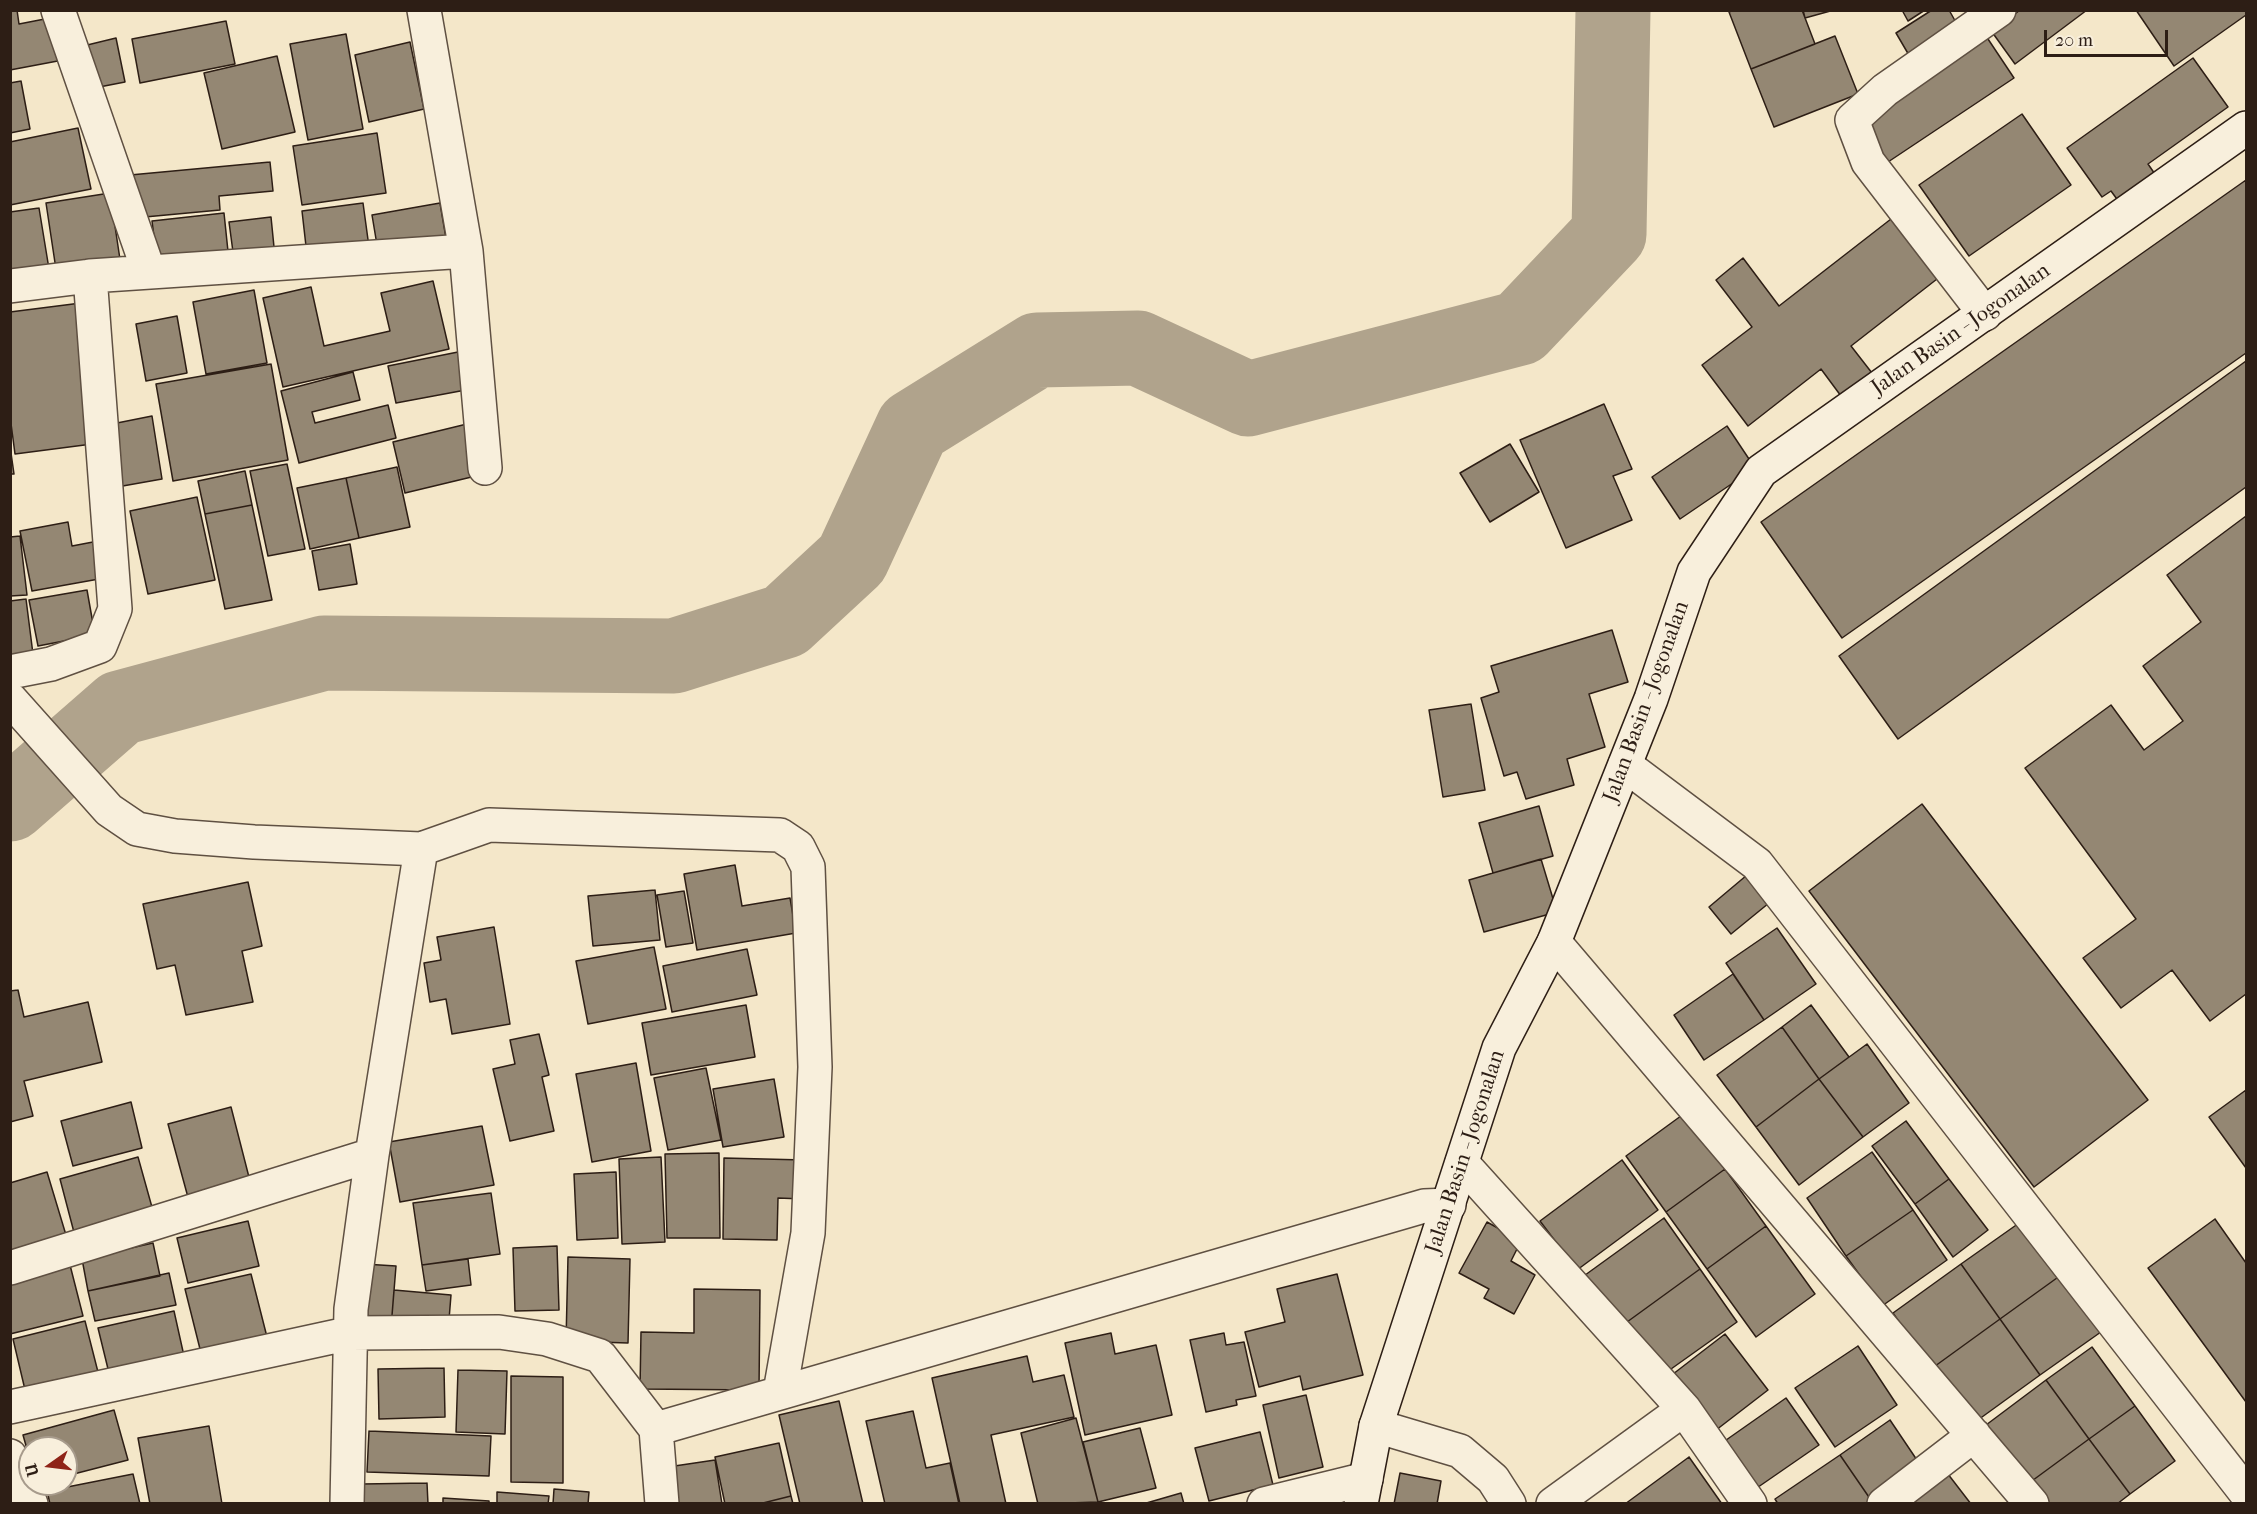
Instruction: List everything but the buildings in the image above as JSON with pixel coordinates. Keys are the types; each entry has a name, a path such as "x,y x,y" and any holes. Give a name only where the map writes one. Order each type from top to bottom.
{"street":[{"path":"58,10 149,272"},
{"path":"424,10 466,250 485,468"},
{"path":"1985,314 1868,162 1852,120 1884,90 1999,10"},
{"name":"Jalan Basin - Jogonalan","path":"1364,1491 1376,1426 1436,1206 1462,1163 1499,1048 1554,942 1651,699 1694,572 1761,471 2247,128"},
{"path":"10,286 90,276 466,250"},
{"path":"10,672 51,664 100,646 115,609 90,276"},
{"path":"14,705 109,810 137,829 175,836 254,842 421,849 489,825 780,835 798,847 808,867 815,1067 808,1233 780,1392"},
{"path":"1624,765 1757,864 2247,1493"},
{"path":"347,1503 351,1309 372,1155 421,849"},
{"path":"1554,942 2032,1503"},
{"path":"10,1268 372,1155"},
{"path":"1462,1163 1684,1409 1750,1503"},
{"path":"656,1429 1372,1222 1436,1206"},
{"path":"10,1407 351,1333 499,1332 547,1339 600,1356 656,1429 662,1503"},
{"path":"1553,1503 1684,1409"},
{"path":"1376,1426 1460,1451 1493,1479 1509,1503"},
{"path":"1884,1503 1974,1435"},
{"path":"10,1456 31,1503"},
{"path":"1264,1503 1364,1491"}],"waterway":[{"path":"10,804 120,708 324,653 674,656 785,621 852,559 913,427 1037,350 1138,348 1248,399 1520,328 1609,234 1613,10"}]}
